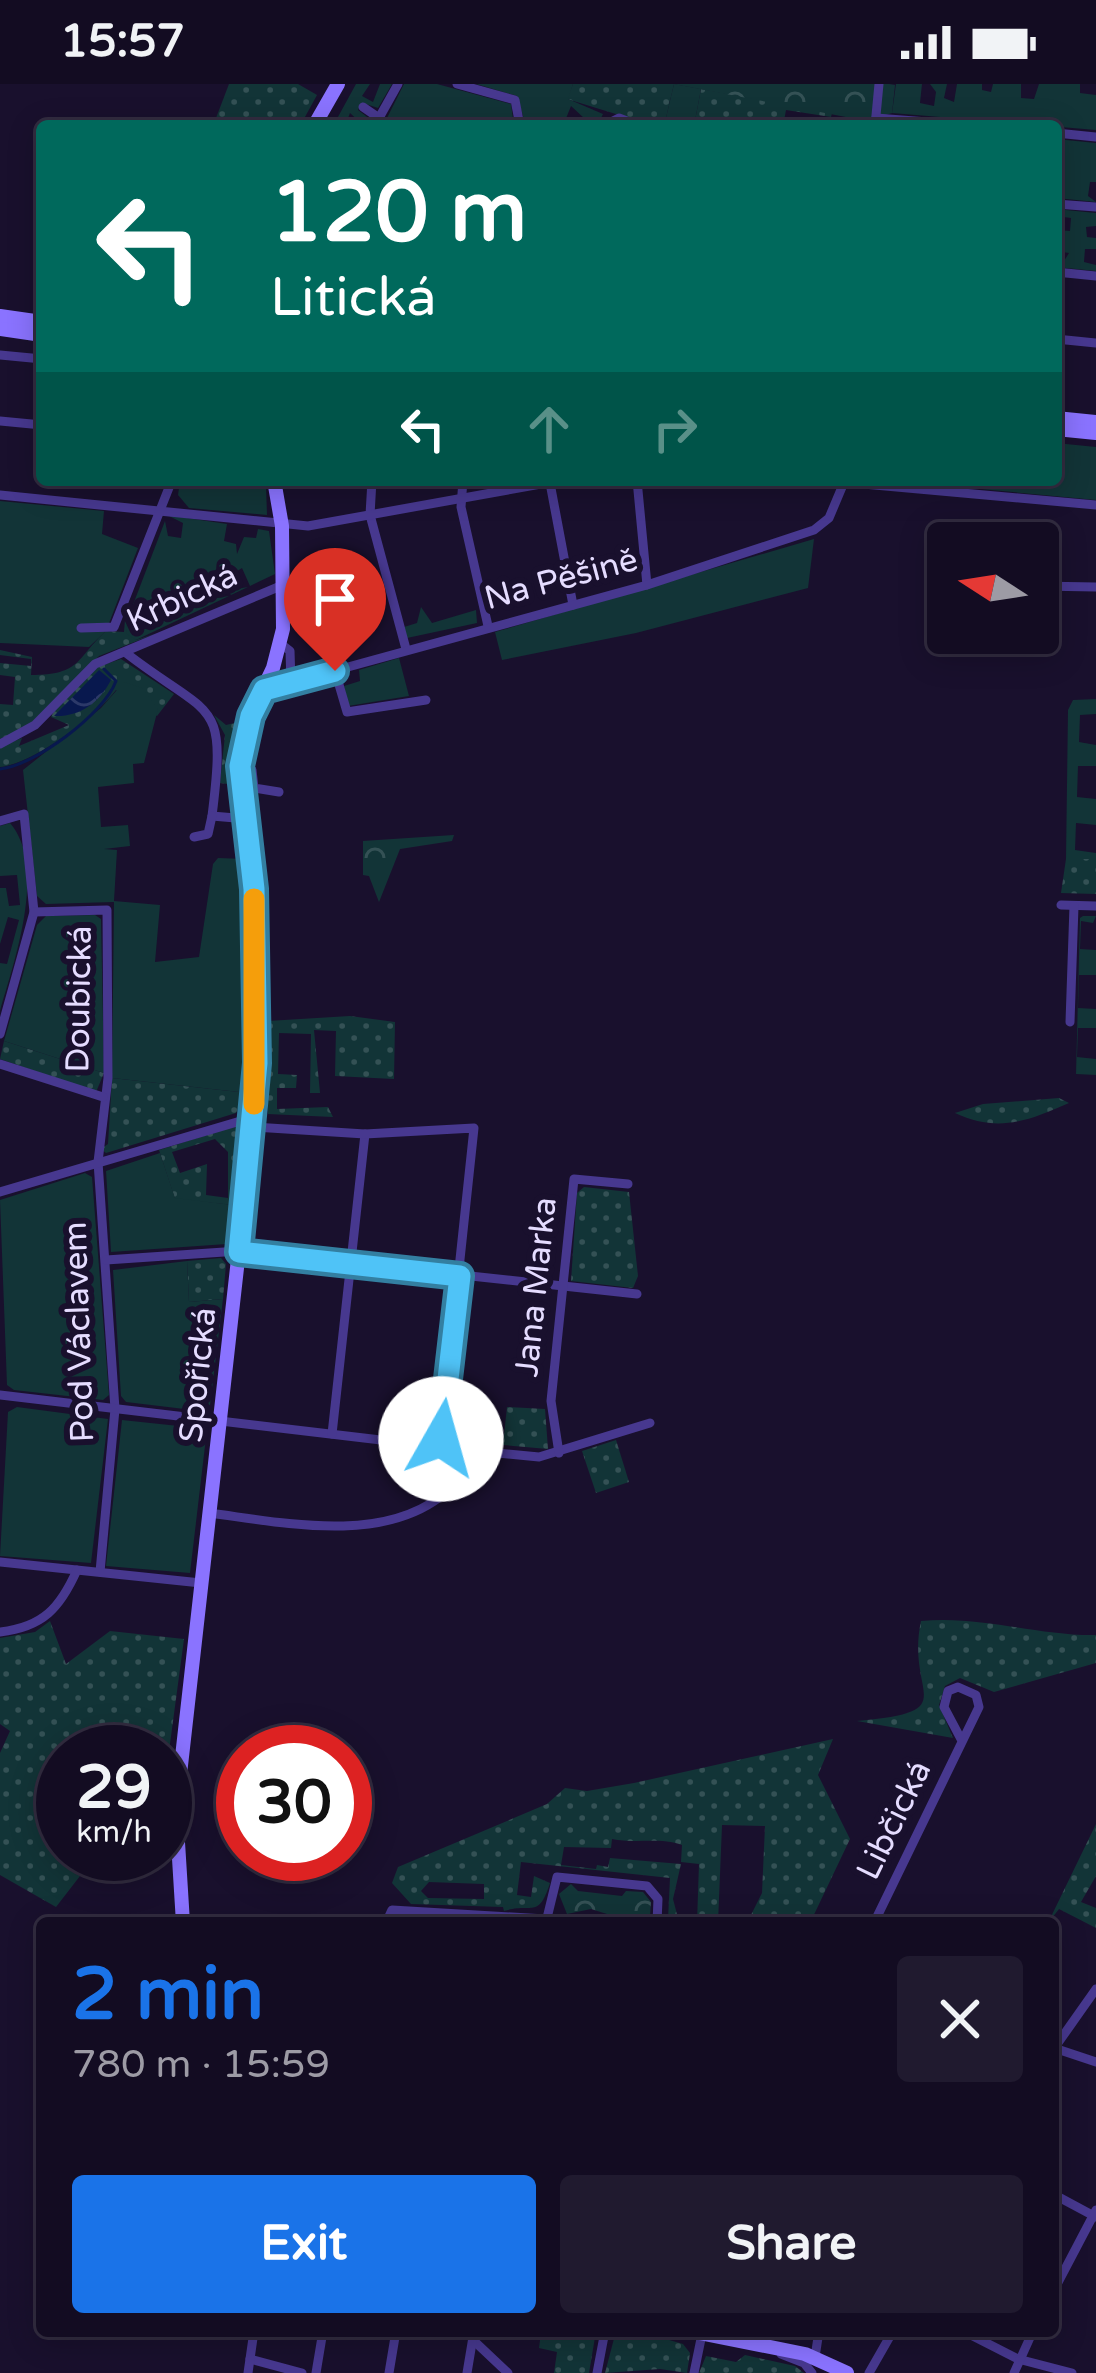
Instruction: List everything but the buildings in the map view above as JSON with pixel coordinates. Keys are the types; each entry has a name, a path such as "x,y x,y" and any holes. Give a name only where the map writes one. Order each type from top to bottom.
{"street":[{"path":"317,120 338,84"},
{"path":"379,118 398,84"},
{"path":"457,84 515,100 519,120"},
{"path":"875,120 879,84"},
{"path":"363,107 382,120"},
{"path":"1062,134 1096,137"},
{"path":"1062,204 1096,207"},
{"path":"1062,273 1096,276"},
{"path":"0,316 36,321"},
{"path":"0,329 36,333"},
{"path":"1062,340 1096,343"},
{"path":"0,355 36,358"},
{"path":"1062,419 1096,422"},
{"path":"0,421 36,424"},
{"path":"1062,430 1096,433"},
{"path":"81,628 114,627 170,486"},
{"name":"Spořická","path":"183,1917 176,1810 253,1122 256,964 243,744 281,644 281,526 275,486"},
{"path":"372,486 370,515 406,649"},
{"path":"462,486 461,499 488,626"},
{"path":"0,495 161,509 281,526 533,486"},
{"path":"551,486 573,605"},
{"path":"638,486 647,585"},
{"name":"Na Pěšině","path":"264,690 647,585 814,530 829,518 843,486"},
{"path":"897,486 1096,505"},
{"name":"Krbická","path":"0,744 35,725 103,660 283,585"},
{"path":"1059,586 1096,587"},
{"path":"281,644 290,651 291,682"},
{"path":"126,653 180,688 219,733 208,834 194,837"},
{"path":"335,671 347,712 426,700"},
{"path":"247,769 252,770 254,788 279,792"},
{"path":"0,821 24,814 34,911 0,1034"},
{"path":"212,816 247,820"},
{"path":"1070,1022 1068,905 1096,906"},
{"name":"Doubická","path":"34,911 107,910 108,1078 98,1162"},
{"path":"0,1064 103,1097"},
{"path":"0,1192 253,1122 365,1134 474,1128 440,1497 388,1518 321,1527 209,1514"},
{"path":"332,1434 365,1134"},
{"name":"Pod Václavem","path":"98,1162 115,1409 100,1572"},
{"name":"Jana Marka","path":"559,1453 551,1400 574,1179 628,1184"},
{"path":"106,1260 239,1252 638,1294"},
{"path":"0,1395 539,1457 650,1423"},
{"path":"0,1562 201,1583"},
{"path":"0,1632 45,1619 64,1599 77,1570"},
{"name":"Libčická","path":"877,1917 962,1742 980,1699 958,1687 948,1691 944,1707 962,1742"},
{"path":"547,1917 557,1877 647,1886 658,1900 657,1917"},
{"path":"389,1917 392,1910 477,1917"},
{"path":"1059,2042 1096,1989"},
{"path":"1059,2051 1096,2062"},
{"path":"1059,2197 1095,2214 1059,2281"},
{"path":"248,2373 253,2337"},
{"path":"316,2373 322,2337"},
{"path":"388,2373 395,2337"},
{"path":"467,2373 473,2337"},
{"path":"474,2337 508,2373"},
{"path":"597,2373 604,2337"},
{"path":"694,2373 696,2337"},
{"path":"720,2337 840,2372"},
{"path":"869,2373 890,2337"},
{"path":"975,2337 1018,2359 1072,2373"},
{"path":"1014,2373 1030,2337"},
{"path":"250,2360 302,2373"}],"green space":[{"path":"229,84 298,84 317,95 303,120 215,120"},
{"path":"356,84 370,84 362,96 373,102 380,84 392,84 378,108 363,103 358,110 371,120 358,120 350,113 347,120 336,120"},
{"path":"404,84 437,84 511,104 513,120 388,120"},
{"path":"476,84 573,84 568,99 603,114 600,120 585,120 571,106 565,120 524,120 517,96"},
{"path":"573,84 674,84 665,120 635,120 567,99"},
{"path":"673,84 895,85 892,113 862,120"},
{"path":"674,84 701,89 695,120 665,120"},
{"path":"896,84 922,84 920,103 934,106 936,92 930,84 947,84 944,98 954,102 957,84 982,84 982,90 991,92 993,84 1021,84 1021,98 1034,99 1039,84 1080,84 1080,93 1096,95 1096,130 1062,127 1062,120 892,113"},
{"path":"701,89 832,113 831,117 786,110 784,120 695,120"},
{"path":"1062,140 1096,143 1096,182 1090,182 1088,196 1096,202 1062,199"},
{"path":"1062,210 1096,213 1096,226 1086,227 1087,237 1096,238 1096,249 1085,249 1084,262 1096,265 1096,271 1062,268 1069,253 1062,252 1062,230 1070,231 1071,218 1062,217"},
{"path":"1062,444 1096,447 1096,500 948,486 1062,486"},
{"path":"179,486 266,486 267,515 189,508 178,495"},
{"path":"0,501 104,511 102,534 138,548 106,631 89,647 0,643"},
{"path":"167,515 227,524 224,541 236,544 237,554 244,537 256,538 258,529 269,531 275,574 250,586 242,568 231,575 237,589 248,587 231,595 223,583 206,592 210,599 229,596 136,640 127,634 126,623 165,521 168,536 181,538 183,523"},
{"path":"814,539 808,588 636,633 502,660 495,632"},
{"path":"421,607 432,623 476,610 477,623 407,638 404,627 417,623"},
{"path":"125,620 136,640 157,633 99,656 28,726 0,739 0,704 13,705 15,677 0,675 0,663 31,666 31,659 0,655 0,650 32,657 31,675 60,672 76,663 106,631 124,632"},
{"path":"399,658 409,696 348,706 344,686 360,681 359,670"},
{"path":"121,659 174,694 157,716 116,690 63,738 29,758 0,767 0,747 22,738 19,746 69,725 51,717 55,709 97,667"},
{"path":"124,682 142,688 158,709 144,763 133,764 134,783 98,787 101,827 128,825 130,846 104,849 117,850 114,901 160,905 155,962 199,957 213,864 218,858 245,859 248,1093 112,1078 114,902 46,904 37,896 23,770 101,708"},
{"path":"251,689 256,692 237,740 234,785 220,783 225,735 214,715 226,725 239,722"},
{"path":"1096,699 1096,714 1080,715 1079,742 1096,745 1096,766 1078,766 1077,797 1096,799 1096,825 1076,823 1075,850 1096,853 1096,859 1066,859 1068,710 1073,700"},
{"path":"10,823 21,842 27,889 25,915 0,1011 0,963 7,964 19,920 8,917 0,944 0,888 6,888 9,906 20,905 17,875 0,876 0,826"},
{"path":"454,835 452,841 400,849 379,902 369,876 363,875 363,841"},
{"path":"1066,859 1096,859 1096,894 1061,893"},
{"path":"95,915 101,919 104,1073 4,1041 37,925 46,916"},
{"path":"1096,916 1093,923 1081,921 1080,949 1096,950 1096,975 1079,975 1078,1008 1096,1009 1096,1028 1078,1028 1077,1057 1096,1059 1096,1075 1076,1074 1080,918"},
{"path":"350,1016 395,1022 394,1079 335,1076 336,1031 314,1030 320,1093 310,1093 311,1034 279,1033 278,1074 297,1075 296,1088 277,1088 277,1109 328,1107 333,1117 268,1114 268,1021"},
{"path":"4,1041 104,1073 96,1092 0,1059"},
{"path":"112,1078 248,1093 236,1113 106,1153 101,1149 108,1144"},
{"path":"1059,1098 1069,1103 1013,1122 985,1122 955,1113 983,1104"},
{"path":"239,1125 247,1140 240,1197 234,1197 233,1205 175,1199 159,1150","holes":["215,1139 228,1152 228,1198 206,1195 207,1164 180,1173 172,1152"]},
{"path":"160,1153 175,1198 233,1205 227,1244 111,1252 106,1171"},
{"path":"85,1173 92,1177 109,1395 103,1400 14,1390 7,1385 0,1200"},
{"path":"584,1187 629,1192 638,1276 633,1288 571,1281 577,1193"},
{"path":"221,1258 226,1264 223,1299 189,1302 187,1261"},
{"path":"187,1261 189,1302 223,1299 210,1405 201,1411 126,1402 121,1396 113,1270"},
{"path":"17,1407 108,1419 91,1563 0,1556 8,1412"},
{"path":"507,1407 545,1409 548,1449 503,1445"},
{"path":"122,1420 207,1429 190,1573 106,1566"},
{"path":"616,1440 629,1482 596,1493 582,1451"},
{"path":"50,1621 66,1664 110,1631 184,1639 172,1725 36,1725 36,1881 76,1881 56,1907 0,1875 0,1753 10,1731 0,1724 0,1638 35,1632"},
{"path":"921,1621 1096,1635 1096,1663 994,1692 960,1678 945,1686 939,1705 953,1738 857,1721 911,1712 921,1705"},
{"path":"833,1739 818,1775 850,1839 813,1917 750,1917 762,1893 765,1826 722,1825 718,1917 697,1917 699,1864 681,1862 682,1845 665,1841 612,1839 611,1848 564,1847 561,1865 596,1869 597,1865 608,1867 610,1858 681,1864 673,1899 678,1917 668,1917 670,1878 521,1862 517,1895 531,1897 534,1876 550,1883 538,1906 504,1911 503,1907 411,1904 392,1883 398,1867 547,1804 565,1788 587,1791","holes":["429,1882 484,1884 484,1899 428,1898 421,1891"]},
{"path":"1096,1824 1096,1876 1081,1902 1096,1908 1096,1928 1059,1909 1051,1917"},
{"path":"571,1884 578,1891 622,1896 626,1891 643,1892 651,1902 650,1917 617,1917 591,1909 567,1914 559,1894"},
{"path":"540,2337 595,2337 589,2373 554,2373 557,2352 539,2348"},
{"path":"614,2337 659,2337 683,2344 690,2353 687,2373 660,2369 605,2373"},
{"path":"745,2355 795,2366 804,2373 699,2373 706,2356 736,2362"}],"water":[{"path":"99,670 111,680 95,702 72,714 54,716"}],"waterway":[{"path":"0,769 31,759 83,723 116,681 104,669"}],"slow traffic":[{"path":"254,899 254,1104"}],"route":[{"path":"335,671 264,690 243,744 240,766 254,889 257,1063 239,1252 460,1276 441,1439"}]}
